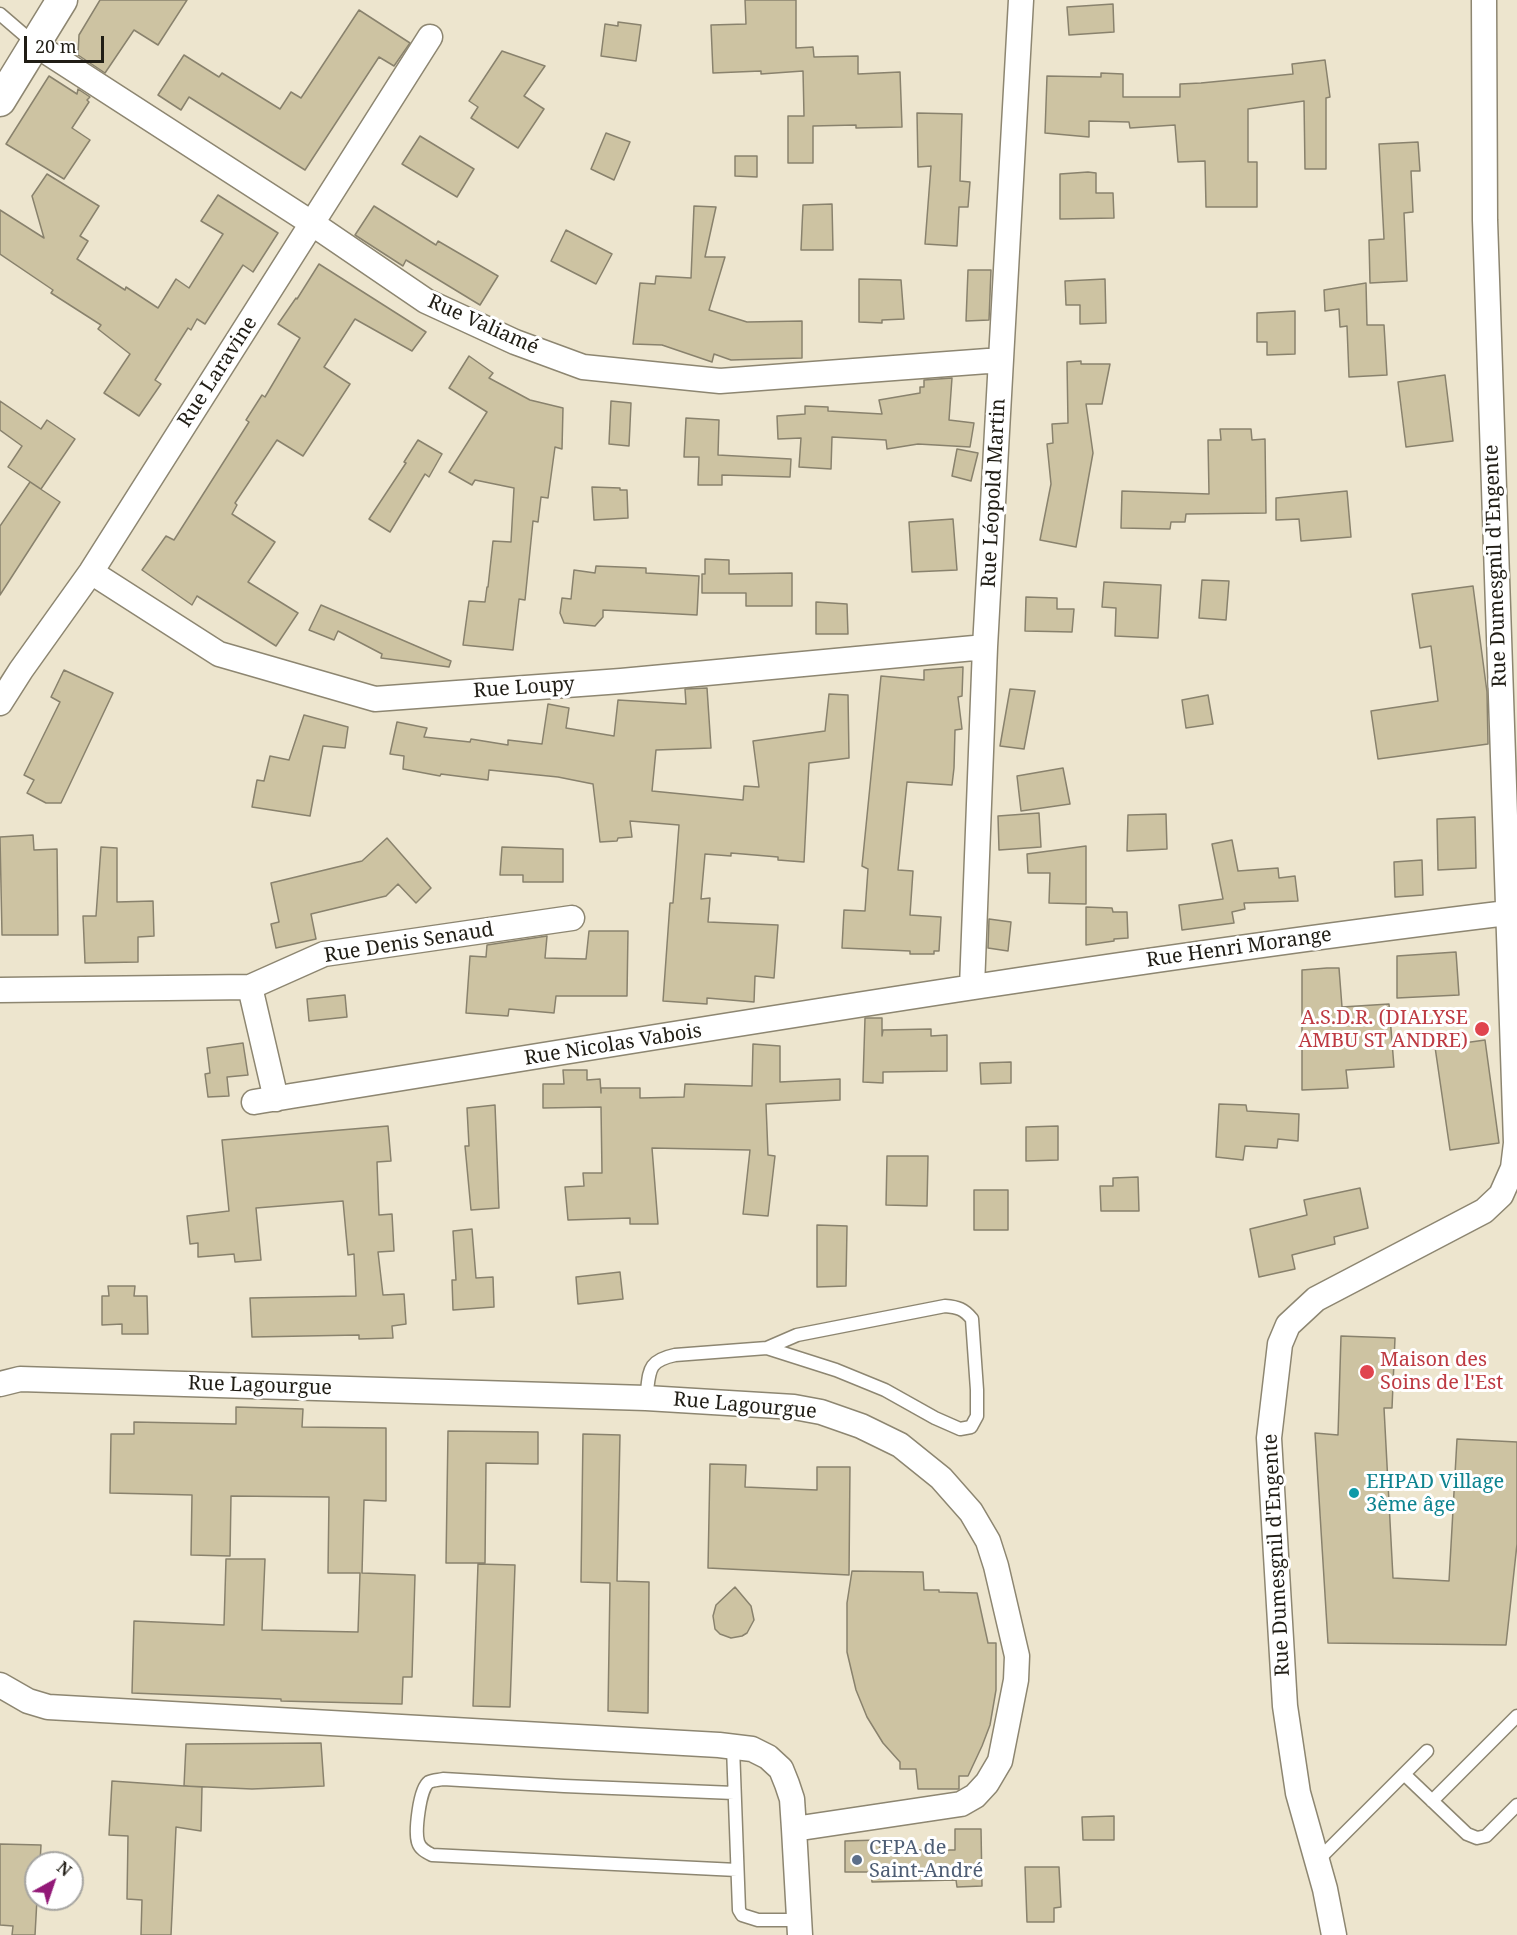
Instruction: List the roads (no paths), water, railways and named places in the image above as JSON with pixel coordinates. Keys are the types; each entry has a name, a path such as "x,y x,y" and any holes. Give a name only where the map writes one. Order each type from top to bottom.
{"street":[{"path":"0,101 62,0"},
{"name":"Rue Léopold Martin","path":"972,987 985,647 1021,0"},
{"name":"Rue Dumesgnil d'Engente","path":"1334,1935 1317,1860 1298,1793 1285,1706 1269,1438 1280,1344 1288,1325 1316,1299 1484,1211 1509,1193 1516,1143 1485,220 1484,0"},
{"name":"Rue Laravine","path":"0,703 91,572 430,37"},
{"name":"Rue Valiamé","path":"36,45 313,224 426,301 515,342 584,367 720,381 1001,360"},
{"name":"Rue Loupy","path":"91,572 219,654 375,699 621,681 985,647"},
{"name":"Rue Henri Morange","path":"972,987 1328,935 1507,913"},
{"name":"Rue Denis Senaud","path":"0,990 250,987 324,954 572,918"},
{"name":"Rue Nicolas Vabois","path":"250,987 265,1101 972,987"},
{"name":"Rue Lagourgue","path":"0,1384 20,1379 646,1398 794,1407 821,1412 861,1426 900,1444 941,1478 971,1512 988,1541 1007,1606 1017,1656 1016,1680 1000,1761 987,1783 975,1796 961,1804 794,1829"},
{"path":"0,1685 28,1701 48,1707 752,1749 768,1757 781,1769 792,1799 799,1928"}],"lane":[{"path":"0,14 36,45"},
{"path":"646,1398 651,1371 654,1364 661,1358 675,1354 767,1348 797,1335 945,1306 957,1307 966,1311 972,1319 977,1416 971,1427 960,1429 885,1390 836,1370 767,1348"},
{"path":"1432,1801 1517,1716"},
{"path":"734,1747 739,1910 742,1915 758,1920 799,1928"},
{"path":"1317,1860 1426,1751"},
{"path":"1404,1774 1467,1834 1477,1838 1486,1836 1517,1805"},
{"path":"734,1793 443,1779 429,1783 423,1790 419,1803 418,1843 424,1851 432,1855 737,1870"}],"place":[{"name":"A.S.D.R. (DIALYSE AMBU ST ANDRE)","path":"1482,1029"},
{"name":"Maison des Soins de l'Est","path":"1367,1372"},
{"name":"EHPAD Village 3ème âge","path":"1354,1493"},
{"name":"CFPA de Saint-André","path":"857,1860"}]}
